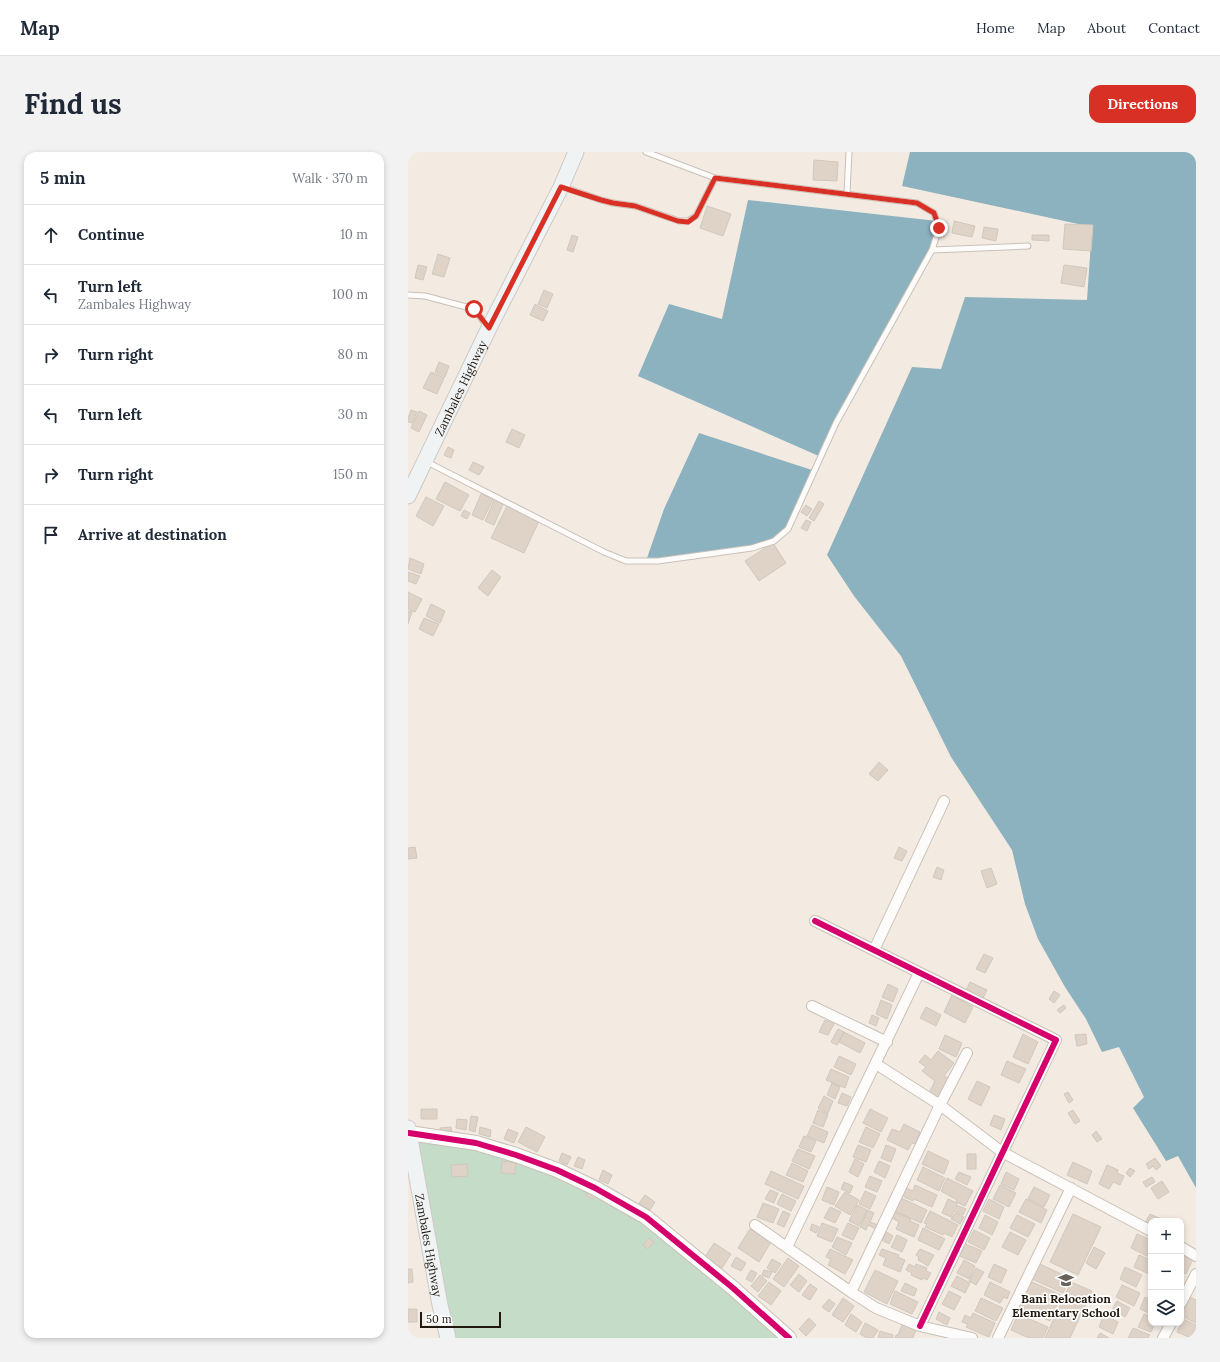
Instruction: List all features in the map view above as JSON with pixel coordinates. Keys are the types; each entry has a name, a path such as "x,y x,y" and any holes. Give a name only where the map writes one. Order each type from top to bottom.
{"main road":[{"name":"Zambales Highway","path":"408,496 489,328 561,187 576,152"},
{"name":"Zambales Highway","path":"409,1131 440,1305 448,1338"}],"street":[{"path":"874,950 944,801"},
{"path":"815,921 1056,1040 920,1326"},
{"path":"787,1247 887,1042 919,972"},
{"path":"812,1006 887,1042"},
{"path":"851,1292 940,1105 967,1053"},
{"path":"876,1064 940,1105 1002,1152 1148,1229"},
{"path":"409,1131 476,1143 510,1153 557,1170 595,1188 646,1217 733,1288 789,1338"},
{"path":"998,1338 1071,1188"},
{"path":"755,1225 876,1308 920,1326 972,1338"},
{"path":"1184,1249 1196,1256"},
{"path":"1184,1297 1196,1274"},
{"path":"1163,1338 1169,1326"}],"lane":[{"path":"426,461 604,552 626,561 658,561 752,548 774,541 788,529 836,423 932,250 939,228 934,213 917,203 847,193 715,178 646,152"},
{"path":"847,193 849,152"},
{"path":"561,187 601,200 635,206 678,221 688,222 696,216 715,178"},
{"path":"932,250 1028,246"},
{"path":"408,295 425,296 474,309 489,328"}],"green space":[{"path":"409,1133 516,1155 646,1217 789,1338 448,1338"}],"water":[{"path":"910,152 1196,152 1196,1188 1178,1156 1166,1161 1133,1108 1144,1097 1119,1047 1102,1052 1086,1019 1065,987 1038,939 1025,904 1012,850 951,757 901,656 854,596 827,555 912,367 941,369 965,297 1087,300 1092,227 902,186"},
{"path":"748,200 937,221 939,228 932,250 836,423 821,457 638,376 669,304 722,319"},
{"path":"699,433 815,471 788,529 774,541 752,548 646,561 664,509"}],"building":[{"path":"814,160 838,162 837,181 813,180"},
{"path":"707,206 731,214 723,236 700,228"},
{"path":"954,221 975,226 972,237 952,233"},
{"path":"1065,224 1093,225 1091,251 1063,249"},
{"path":"984,227 998,229 996,241 982,238"},
{"path":"572,235 578,237 573,252 567,250"},
{"path":"1032,235 1049,235 1049,241 1032,240"},
{"path":"438,254 450,258 444,277 432,274"},
{"path":"418,265 427,267 423,280 415,278"},
{"path":"1064,265 1087,268 1084,287 1061,283"},
{"path":"544,290 553,294 547,308 538,304"},
{"path":"535,304 548,311 543,321 530,315"},
{"path":"439,362 449,366 445,377 435,372"},
{"path":"431,372 444,378 437,394 423,388"},
{"path":"411,410 417,412 412,423 408,422"},
{"path":"419,411 427,415 419,432 411,428"},
{"path":"512,429 525,435 519,448 506,442"},
{"path":"448,447 454,450 451,458 444,455"},
{"path":"473,462 484,467 479,475 469,470"},
{"path":"445,482 469,495 460,511 436,499"},
{"path":"481,494 493,499 483,520 472,515"},
{"path":"426,497 444,506 433,526 416,516"},
{"path":"495,498 504,502 494,525 485,521"},
{"path":"819,501 824,504 814,521 809,518"},
{"path":"806,505 812,509 807,516 801,512"},
{"path":"507,506 539,521 524,553 491,538"},
{"path":"464,510 470,513 467,519 461,516"},
{"path":"806,520 811,522 807,531 801,528"},
{"path":"773,543 786,563 759,581 745,561"},
{"path":"410,558 424,564 421,574 408,569"},
{"path":"492,570 501,577 488,596 478,588"},
{"path":"408,572 420,576 416,584 408,581"},
{"path":"408,592 422,599 415,612 408,609"},
{"path":"431,604 445,611 440,623 426,616"},
{"path":"408,611 412,612 408,624"},
{"path":"424,618 439,624 433,636 419,629"},
{"path":"879,762 888,770 878,781 869,774"},
{"path":"415,847 417,858 408,859 408,848"},
{"path":"899,847 907,851 902,861 894,858"},
{"path":"937,867 944,870 941,880 933,877"},
{"path":"991,868 997,884 987,888 981,871"},
{"path":"984,954 993,958 985,973 976,969"},
{"path":"970,982 987,990 983,998 966,990"},
{"path":"888,984 898,989 893,1002 882,997"},
{"path":"1054,991 1060,995 1054,1003 1049,999"},
{"path":"952,995 973,1007 965,1023 944,1012"},
{"path":"881,1000 892,1005 887,1019 876,1014"},
{"path":"1064,1005 1066,1008 1060,1013 1057,1010"},
{"path":"926,1007 941,1015 936,1026 920,1018"},
{"path":"872,1015 879,1018 876,1026 869,1023"},
{"path":"825,1020 834,1024 828,1035 819,1032"},
{"path":"838,1029 844,1032 837,1045 831,1042"},
{"path":"844,1032 865,1043 860,1053 839,1042"},
{"path":"1023,1034 1038,1042 1028,1064 1013,1057"},
{"path":"1086,1034 1087,1044 1077,1046 1075,1035"},
{"path":"945,1035 962,1043 956,1057 939,1049"},
{"path":"938,1051 954,1063 944,1076 950,1079 940,1098 929,1093 935,1081 922,1071 926,1067 919,1062 925,1055 931,1060"},
{"path":"839,1056 856,1064 851,1075 834,1067"},
{"path":"1007,1061 1026,1069 1019,1083 1001,1075"},
{"path":"831,1069 849,1077 845,1088 826,1080"},
{"path":"977,1081 990,1087 981,1106 968,1099"},
{"path":"832,1083 840,1087 835,1099 827,1095"},
{"path":"1068,1092 1073,1100 1069,1103 1064,1094"},
{"path":"842,1093 851,1097 847,1106 838,1103"},
{"path":"824,1096 833,1101 828,1113 818,1108"},
{"path":"421,1109 437,1109 437,1119 421,1119"},
{"path":"870,1109 888,1118 881,1132 863,1123"},
{"path":"818,1110 828,1114 823,1127 813,1123"},
{"path":"1073,1110 1080,1121 1075,1124 1068,1113"},
{"path":"994,1115 1005,1119 1001,1130 990,1125"},
{"path":"471,1116 478,1117 475,1132 469,1130"},
{"path":"457,1119 467,1120 466,1130 456,1128"},
{"path":"904,1124 920,1132 915,1144 912,1143 908,1150 887,1140 892,1129 900,1132"},
{"path":"812,1125 828,1132 824,1143 807,1136"},
{"path":"451,1127 452,1135 441,1136 440,1128"},
{"path":"480,1127 491,1130 490,1137 479,1134"},
{"path":"526,1127 545,1137 537,1152 518,1142"},
{"path":"866,1127 880,1134 873,1148 859,1142"},
{"path":"508,1129 518,1133 514,1143 504,1139"},
{"path":"1096,1131 1102,1139 1097,1142 1092,1135"},
{"path":"804,1136 816,1141 811,1152 799,1147"},
{"path":"858,1145 871,1150 866,1162 853,1157"},
{"path":"886,1145 896,1149 891,1162 881,1158"},
{"path":"798,1149 815,1156 809,1169 792,1161"},
{"path":"928,1151 949,1161 944,1174 922,1164"},
{"path":"562,1153 571,1157 567,1165 559,1161"},
{"path":"967,1154 976,1154 976,1169 967,1169"},
{"path":"578,1157 585,1160 582,1169 574,1166"},
{"path":"1155,1158 1161,1166 1156,1170 1153,1166 1149,1169 1146,1164"},
{"path":"855,1159 864,1164 858,1177 849,1172"},
{"path":"502,1161 516,1163 515,1174 501,1173"},
{"path":"879,1161 890,1166 885,1178 874,1172"},
{"path":"1073,1162 1092,1171 1087,1184 1067,1175"},
{"path":"792,1163 808,1171 803,1182 786,1175"},
{"path":"467,1164 468,1176 452,1177 451,1165"},
{"path":"1107,1165 1118,1170 1117,1173 1124,1176 1120,1185 1113,1182 1109,1189 1099,1184"},
{"path":"923,1167 945,1178 939,1191 917,1180"},
{"path":"1130,1168 1135,1171 1130,1177 1126,1173"},
{"path":"603,1170 612,1175 608,1184 599,1180"},
{"path":"771,1171 804,1186 798,1199 765,1184"},
{"path":"959,1172 971,1177 967,1185 955,1179"},
{"path":"1006,1172 1019,1179 1014,1190 1001,1184"},
{"path":"870,1176 882,1181 877,1192 865,1187"},
{"path":"1152,1177 1155,1182 1146,1187 1143,1182"},
{"path":"947,1178 973,1191 965,1206 956,1202 957,1200 941,1191"},
{"path":"1162,1181 1169,1192 1158,1199 1151,1188"},
{"path":"844,1182 853,1186 850,1193 841,1189"},
{"path":"915,1185 937,1195 932,1207 914,1199 913,1201 902,1196 906,1188 913,1191"},
{"path":"1000,1185 1016,1193 1009,1207 993,1199"},
{"path":"827,1187 839,1192 834,1205 822,1200"},
{"path":"1034,1187 1050,1195 1044,1207 1028,1199"},
{"path":"770,1190 778,1193 774,1203 765,1199"},
{"path":"588,1191 595,1194 593,1199 586,1196"},
{"path":"865,1191 876,1196 870,1209 859,1204"},
{"path":"845,1192 859,1200 850,1215 835,1206"},
{"path":"782,1194 796,1201 791,1211 777,1204"},
{"path":"645,1195 655,1202 650,1210 639,1203"},
{"path":"901,1198 927,1210 921,1223 895,1211"},
{"path":"948,1199 957,1203 956,1205 966,1209 963,1215 954,1211 951,1217 942,1213"},
{"path":"989,1199 1004,1207 999,1219 983,1211"},
{"path":"1026,1199 1047,1210 1041,1223 1019,1212"},
{"path":"763,1203 779,1209 773,1223 757,1217"},
{"path":"857,1205 867,1210 859,1226 849,1221"},
{"path":"830,1207 841,1212 835,1223 824,1218"},
{"path":"868,1210 874,1213 870,1222 878,1225 876,1229 868,1225 866,1230 860,1227"},
{"path":"783,1211 790,1214 784,1227 777,1224"},
{"path":"930,1211 958,1225 952,1237 944,1233 943,1235 925,1227 927,1224 924,1223"},
{"path":"895,1212 911,1219 910,1221 919,1225 914,1237 896,1229 899,1222 892,1218"},
{"path":"955,1213 964,1217 960,1224 951,1219"},
{"path":"1073,1214 1101,1227 1078,1275 1050,1262"},
{"path":"1150,1214 1159,1218 1148,1218 1148,1224 1145,1223"},
{"path":"985,1215 998,1222 992,1235 979,1228"},
{"path":"1017,1215 1035,1224 1028,1237 1010,1228"},
{"path":"822,1223 838,1229 832,1242 817,1236"},
{"path":"848,1223 859,1228 853,1240 842,1235"},
{"path":"812,1224 819,1227 816,1233 810,1230"},
{"path":"923,1228 945,1239 939,1250 918,1240"},
{"path":"750,1229 771,1242 759,1262 738,1248"},
{"path":"974,1230 990,1238 984,1250 968,1242"},
{"path":"887,1232 893,1236 889,1244 882,1240"},
{"path":"1010,1232 1026,1240 1018,1255 1002,1247"},
{"path":"1137,1234 1148,1239 1148,1256 1131,1248"},
{"path":"897,1235 907,1240 902,1252 891,1247"},
{"path":"837,1237 852,1243 846,1255 832,1247"},
{"path":"649,1238 654,1242 648,1249 643,1245"},
{"path":"714,1243 731,1254 722,1268 705,1257"},
{"path":"963,1243 982,1251 976,1263 957,1255"},
{"path":"1094,1247 1105,1253 1096,1269 1086,1263"},
{"path":"830,1249 853,1260 845,1274 828,1265 831,1259 826,1257"},
{"path":"882,1249 899,1255 898,1257 905,1260 900,1272 883,1265 886,1258 879,1255"},
{"path":"920,1249 934,1255 928,1266 918,1260 919,1257 916,1255"},
{"path":"1184,1254 1193,1259 1186,1274 1184,1273"},
{"path":"1139,1255 1148,1259 1148,1274 1134,1267"},
{"path":"736,1257 746,1263 741,1271 731,1266"},
{"path":"788,1258 799,1266 784,1287 773,1279"},
{"path":"772,1259 781,1264 775,1273 767,1268"},
{"path":"964,1260 975,1266 969,1279 957,1273"},
{"path":"909,1264 915,1267 916,1264 927,1268 926,1271 931,1273 927,1280 923,1278 922,1280 911,1275 912,1273 906,1270"},
{"path":"994,1264 1007,1270 1001,1283 988,1277"},
{"path":"1040,1264 1070,1278 1063,1293 1032,1279"},
{"path":"1125,1267 1142,1275 1136,1287 1120,1279"},
{"path":"976,1268 984,1272 976,1285 969,1281"},
{"path":"408,1269 412,1269 413,1282 408,1283"},
{"path":"751,1270 757,1273 752,1282 746,1279"},
{"path":"764,1270 772,1272 769,1278 762,1275"},
{"path":"875,1270 898,1281 887,1304 864,1292"},
{"path":"799,1274 807,1281 799,1292 790,1285"},
{"path":"760,1275 767,1281 758,1292 751,1286"},
{"path":"957,1276 970,1283 965,1293 951,1286"},
{"path":"1030,1281 1061,1295 1050,1321 1019,1307"},
{"path":"769,1282 781,1291 771,1305 758,1296"},
{"path":"990,1282 1010,1292 1007,1299 1004,1297 1000,1303 984,1295"},
{"path":"1071,1282 1092,1291 1070,1338 1045,1338"},
{"path":"905,1283 917,1289 914,1296 901,1291"},
{"path":"810,1284 817,1289 810,1300 802,1295"},
{"path":"1122,1285 1140,1293 1134,1306 1116,1297"},
{"path":"895,1291 918,1302 912,1314 890,1304"},
{"path":"949,1291 961,1297 954,1310 942,1304"},
{"path":"1145,1297 1148,1298 1148,1313 1140,1309"},
{"path":"1190,1297 1196,1300 1196,1323 1184,1317 1184,1310"},
{"path":"843,1298 854,1306 843,1322 832,1315"},
{"path":"981,1298 1003,1308 996,1321 975,1311"},
{"path":"829,1299 835,1304 829,1312 822,1307"},
{"path":"1117,1301 1130,1308 1125,1317 1112,1310"},
{"path":"408,1309 417,1309 417,1322 408,1322"},
{"path":"939,1312 950,1318 947,1325 936,1319"},
{"path":"973,1313 995,1323 989,1337 966,1327 968,1324 962,1322 965,1315 971,1318"},
{"path":"851,1314 862,1322 856,1332 845,1325"},
{"path":"1018,1314 1048,1327 1043,1338 1029,1338 1011,1330"},
{"path":"1144,1314 1148,1316 1148,1326 1154,1326 1151,1332 1138,1327"},
{"path":"1104,1315 1118,1322 1113,1334 1099,1327"},
{"path":"809,1318 816,1325 806,1336 799,1329"},
{"path":"1184,1319 1196,1325 1196,1338 1191,1338 1177,1332 1180,1326 1184,1326"},
{"path":"865,1323 878,1330 873,1338 867,1338 860,1334"},
{"path":"902,1325 916,1330 913,1338 895,1338 896,1335 898,1335"},
{"path":"1133,1328 1150,1335 1148,1338 1128,1338"},
{"path":"880,1331 893,1335 893,1338 878,1338"},
{"path":"1100,1333 1109,1338 1097,1338"}],"cycle path":[{"path":"815,921 1056,1040 920,1326"},
{"path":"409,1133 476,1143 516,1155 557,1170 595,1188 646,1217 733,1288 789,1338"}],"place":[{"name":"Bani Relocation Elementary School","path":"1066,1280"}],"route":[{"path":"474,309 489,328 561,187 601,200 635,206 678,221 688,222 696,216 715,178 847,193 917,203 934,213 939,228"}]}
